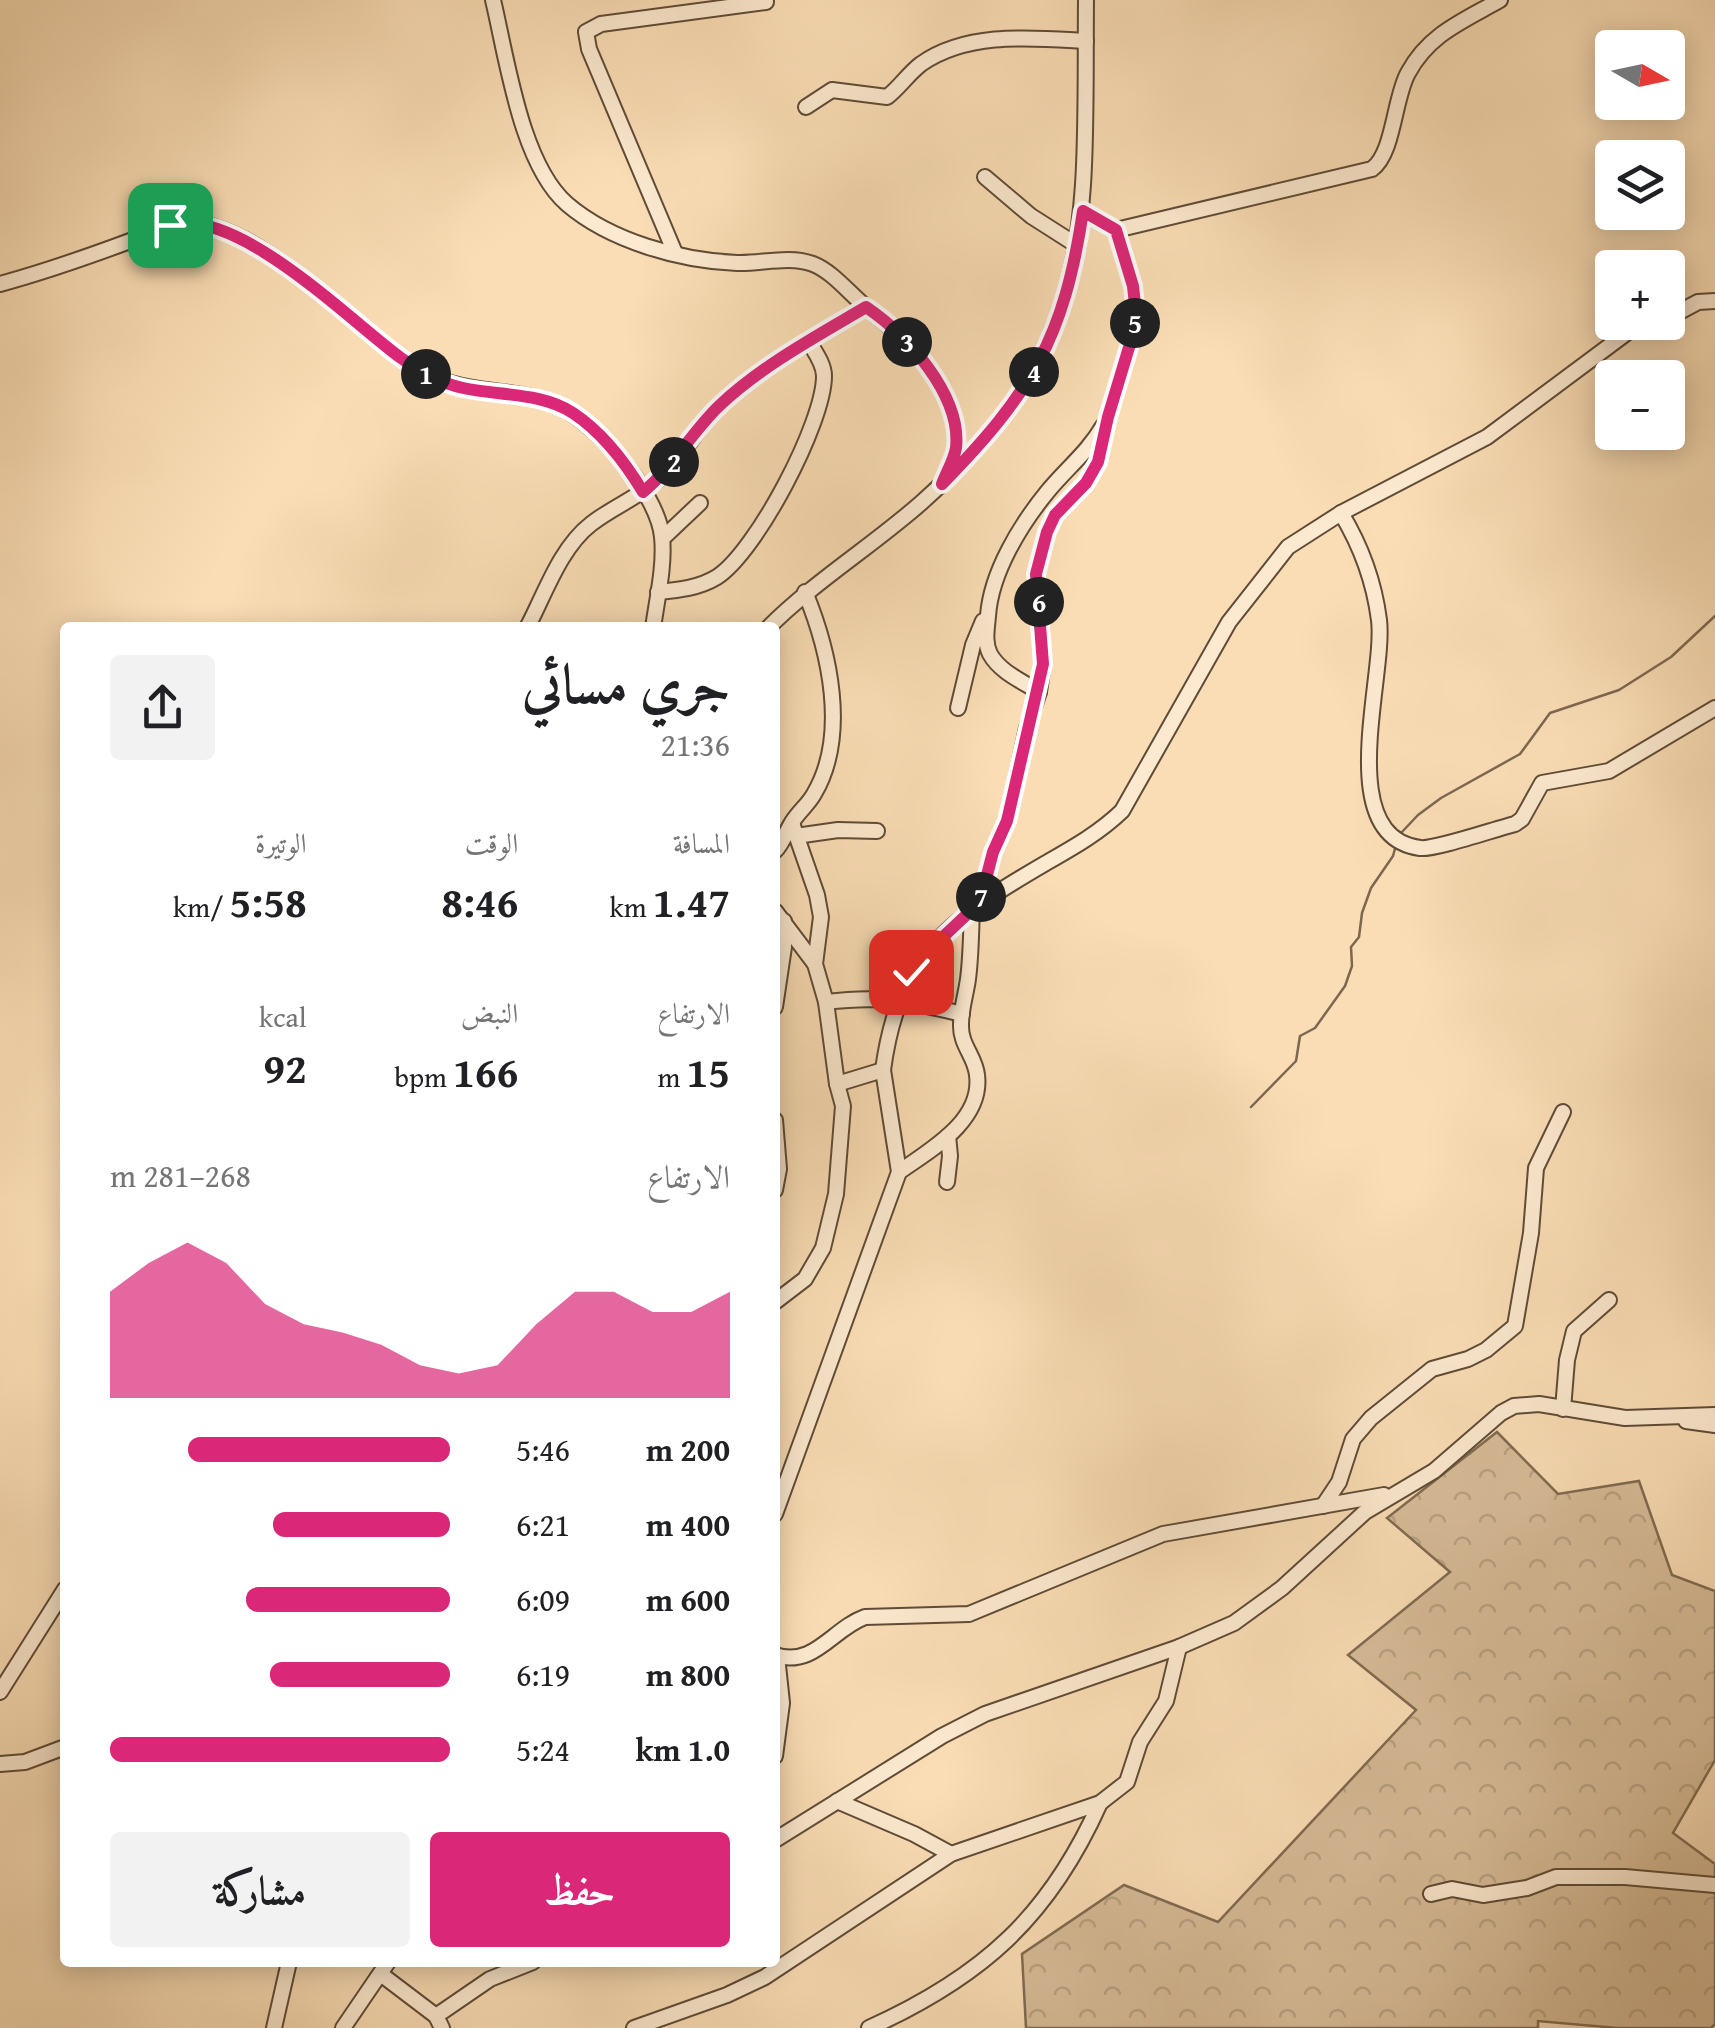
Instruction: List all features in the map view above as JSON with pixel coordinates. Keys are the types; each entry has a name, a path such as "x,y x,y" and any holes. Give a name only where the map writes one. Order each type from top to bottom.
{"street":[{"path":"493,0 532,154 548,182 568,205 616,234 675,254 734,263 810,263 906,340 938,384 954,422 956,450 942,484"},
{"path":"774,622 805,592 850,561 942,484 992,432 1026,385 1055,330 1078,246 1083,211 1086,0"},
{"path":"1116,230 1372,169 1383,154 1409,70 1436,36 1500,0"},
{"path":"675,254 589,49 586,32 601,24 766,2"},
{"path":"806,107 832,90 887,97 918,66 967,45 1018,38 1086,41"},
{"path":"984,177 1031,216 1078,246"},
{"path":"898,1172 948,1136 970,1108 978,1078 962,1040 962,1014 976,906 1007,821 1043,664 1036,574 1055,515 1086,483 1098,462 1133,334 1133,286 1116,230 1083,211"},
{"path":"0,284 170,225 193,222 236,236 300,276 428,376 462,388 540,399 570,411 617,454 643,492 662,538 654,622"},
{"path":"1685,309 1715,300"},
{"path":"529,622 573,542 588,526 664,475 722,403 808,342 866,307"},
{"path":"780,1500 898,1172 883,1070 888,1037 911,972 976,906 1099,833 1122,810 1229,622 1288,547 1341,512 1487,438 1617,340"},
{"path":"658,592 698,586 728,569 782,492 811,429 824,379 822,364 808,342"},
{"path":"958,708 973,645 1001,570 1028,517 1092,445 1108,417"},
{"path":"662,538 700,503"},
{"path":"1341,512 1360,546 1379,621 1367,782 1384,825 1400,841 1431,849 1515,824 1522,819 1542,784 1609,771 1715,708"},
{"path":"780,845 794,830 815,793 826,764 833,722 817,622 805,592"},
{"path":"988,606 986,639 992,657 1001,668 1038,692"},
{"path":"794,830 877,831"},
{"path":"794,830 818,895 821,918 815,964"},
{"path":"780,917 815,964 826,1002 836,1084 843,1106 828,1231 813,1269 780,1299"},
{"path":"780,922 784,947 780,974"},
{"path":"826,1002 867,997 899,999 962,1014"},
{"path":"836,1084 883,1070"},
{"path":"1323,1506 1338,1482 1353,1440 1371,1418 1432,1370 1486,1350 1515,1326 1531,1232 1536,1168 1563,1112"},
{"path":"947,1182 948,1136"},
{"path":"1564,1408 1574,1331 1609,1300"},
{"path":"780,1837 942,1736 985,1714 1211,1634 1256,1609 1364,1512 1434,1471 1514,1406 1539,1404 1625,1418 1715,1414"},
{"path":"1660,1416 1715,1425"},
{"path":"780,1657 809,1655 852,1622 866,1617 969,1614 1163,1534 1390,1494"},
{"path":"0,1692 60,1597"},
{"path":"634,2028 766,1977 951,1854 1100,1803 1127,1782 1140,1742 1162,1711 1180,1646"},
{"path":"780,1687 780,1718"},
{"path":"0,1764 24,1762 60,1750"},
{"path":"837,1801 951,1854"},
{"path":"869,2028 957,1982 1007,1940 1049,1895 1100,1803"},
{"path":"1431,1894 1452,1889 1483,1895 1527,1888 1556,1877 1715,1885"},
{"path":"274,2028 288,1967"},
{"path":"343,2028 385,1969 439,2022 490,1979 520,1967"}],"green space":[{"path":"1497,1432 1558,1494 1639,1481 1672,1575 1715,1591 1715,1760 1673,1833 1715,1864 1715,2024 1711,2028 1617,2028 1538,2021 1538,2028 1026,2028 1022,1954 1124,1885 1218,1922 1416,1710 1348,1655 1450,1572 1387,1518"}],"waterway":[{"path":"1401,833 1441,798 1520,754 1550,713 1619,690 1671,657 1715,616"},
{"path":"1251,1107 1296,1061 1300,1036 1315,1028 1345,986 1352,966 1351,947 1359,937 1371,888 1396,845"}],"route":[{"path":"170,225 193,222 236,236 300,276 428,376 462,388 540,399 570,411 617,454 643,492 664,475 722,403 808,342 866,307 906,340 948,404 956,450 942,484 992,432 1040,360 1065,301 1083,211 1116,230 1133,286 1133,334 1098,462 1086,483 1071,494 1055,515 1036,574 1043,664 1007,821 993,852 980,902 911,972"}]}
